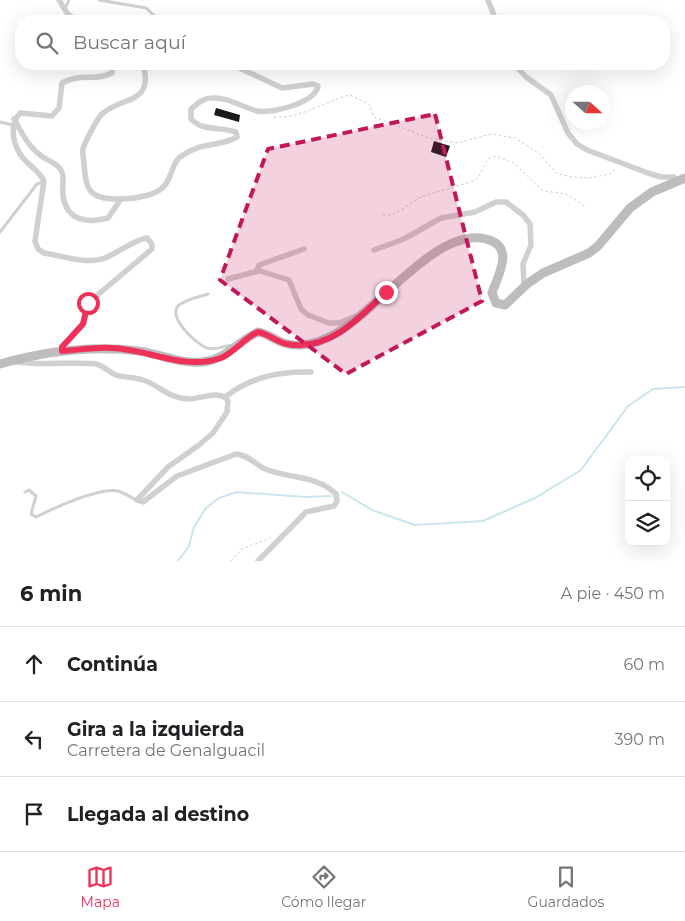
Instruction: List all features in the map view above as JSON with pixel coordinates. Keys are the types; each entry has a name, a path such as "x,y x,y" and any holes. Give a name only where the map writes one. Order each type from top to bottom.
{"street":[{"path":"59,0 70,15"},
{"path":"488,0 494,15"},
{"path":"62,351 62,347 83,324 88,303 152,249 152,244 147,238 138,240 107,258 94,261 44,253 38,249 35,241 44,181 40,173 20,154 12,132 14,122 20,113 52,116 59,108 62,83 74,76 103,78 112,73 112,70"},
{"path":"144,70 146,76 143,89 136,97 101,115 83,149 85,175 90,191 98,197 121,199 155,194 171,178 174,163 179,158 200,146 237,137 236,132 201,127 191,119 191,109 202,100 213,98 264,112 295,105 314,95 318,86 314,84 282,88 244,70"},
{"path":"520,70 551,95 568,133 577,144 592,153 661,177 674,176 681,180"},
{"path":"14,122 38,154 58,166 62,172 63,198 68,209 76,217 90,222 108,218 121,199"},
{"path":"0,364 62,351 112,348 144,352 169,360 202,362 222,357 258,332 287,344 313,343 350,327 386,292 412,271 441,250 463,239 480,238 497,243 502,252 502,270 492,293 496,303 501,305 509,302 524,287 543,273 590,253 630,208 652,192 681,180"},
{"path":"374,250 404,239 441,218 475,212 496,202 506,202 524,215 530,224 531,245 523,264 524,287"},
{"path":"258,271 259,265 304,249"},
{"path":"228,279 258,271 289,280 301,309 318,320 339,323 354,316 360,318"},
{"path":"12,360 19,364 49,362 98,364 116,375 144,380 176,397 187,399 219,395 225,397 228,401 227,412 212,432 199,445 168,467 137,500 143,502 184,473 236,454 243,455 263,468 321,484 336,494 337,501 334,506 306,512 258,561"},
{"path":"225,397 254,379 294,372 311,372"}],"lane":[{"path":"65,10 69,0"},
{"path":"99,0 146,8 154,15"},
{"path":"0,122 14,122"},
{"path":"0,232 37,184 44,181"},
{"path":"208,294 179,305 176,310 176,317 187,334 202,346 210,349 231,345 236,348"},
{"path":"24,492 29,490 36,496 31,514 36,517 49,510 107,492 118,491 137,500"}],"path":[{"path":"264,112 269,116 277,118 302,113 329,100 350,95 369,104 374,117 429,138 458,143 491,134 515,138 540,154 556,173 571,177 592,178 609,174 624,163"},
{"path":"383,215 388,216 436,190 473,181 480,175 488,159 496,156 514,163 543,191 566,194 586,207"},
{"path":"231,561 242,550 282,535"}],"highlighted area":[{"path":"435,114 482,301 346,374 220,280 268,149"}],"building":[{"path":"216,108 240,115 239,122 214,115"},
{"path":"434,141 450,146 446,157 431,152"}],"waterway":[{"path":"342,492 372,510 415,525 483,521 535,498 581,470 628,406 653,389 685,387"},
{"path":"178,561 189,546 194,527 206,508 219,498 237,492 305,497 331,496"}],"route":[{"path":"88,303 83,324 62,347 62,351 112,348 144,352 169,360 202,362 222,357 258,332 265,333 287,344 313,343 328,338 350,327 386,292"}]}
